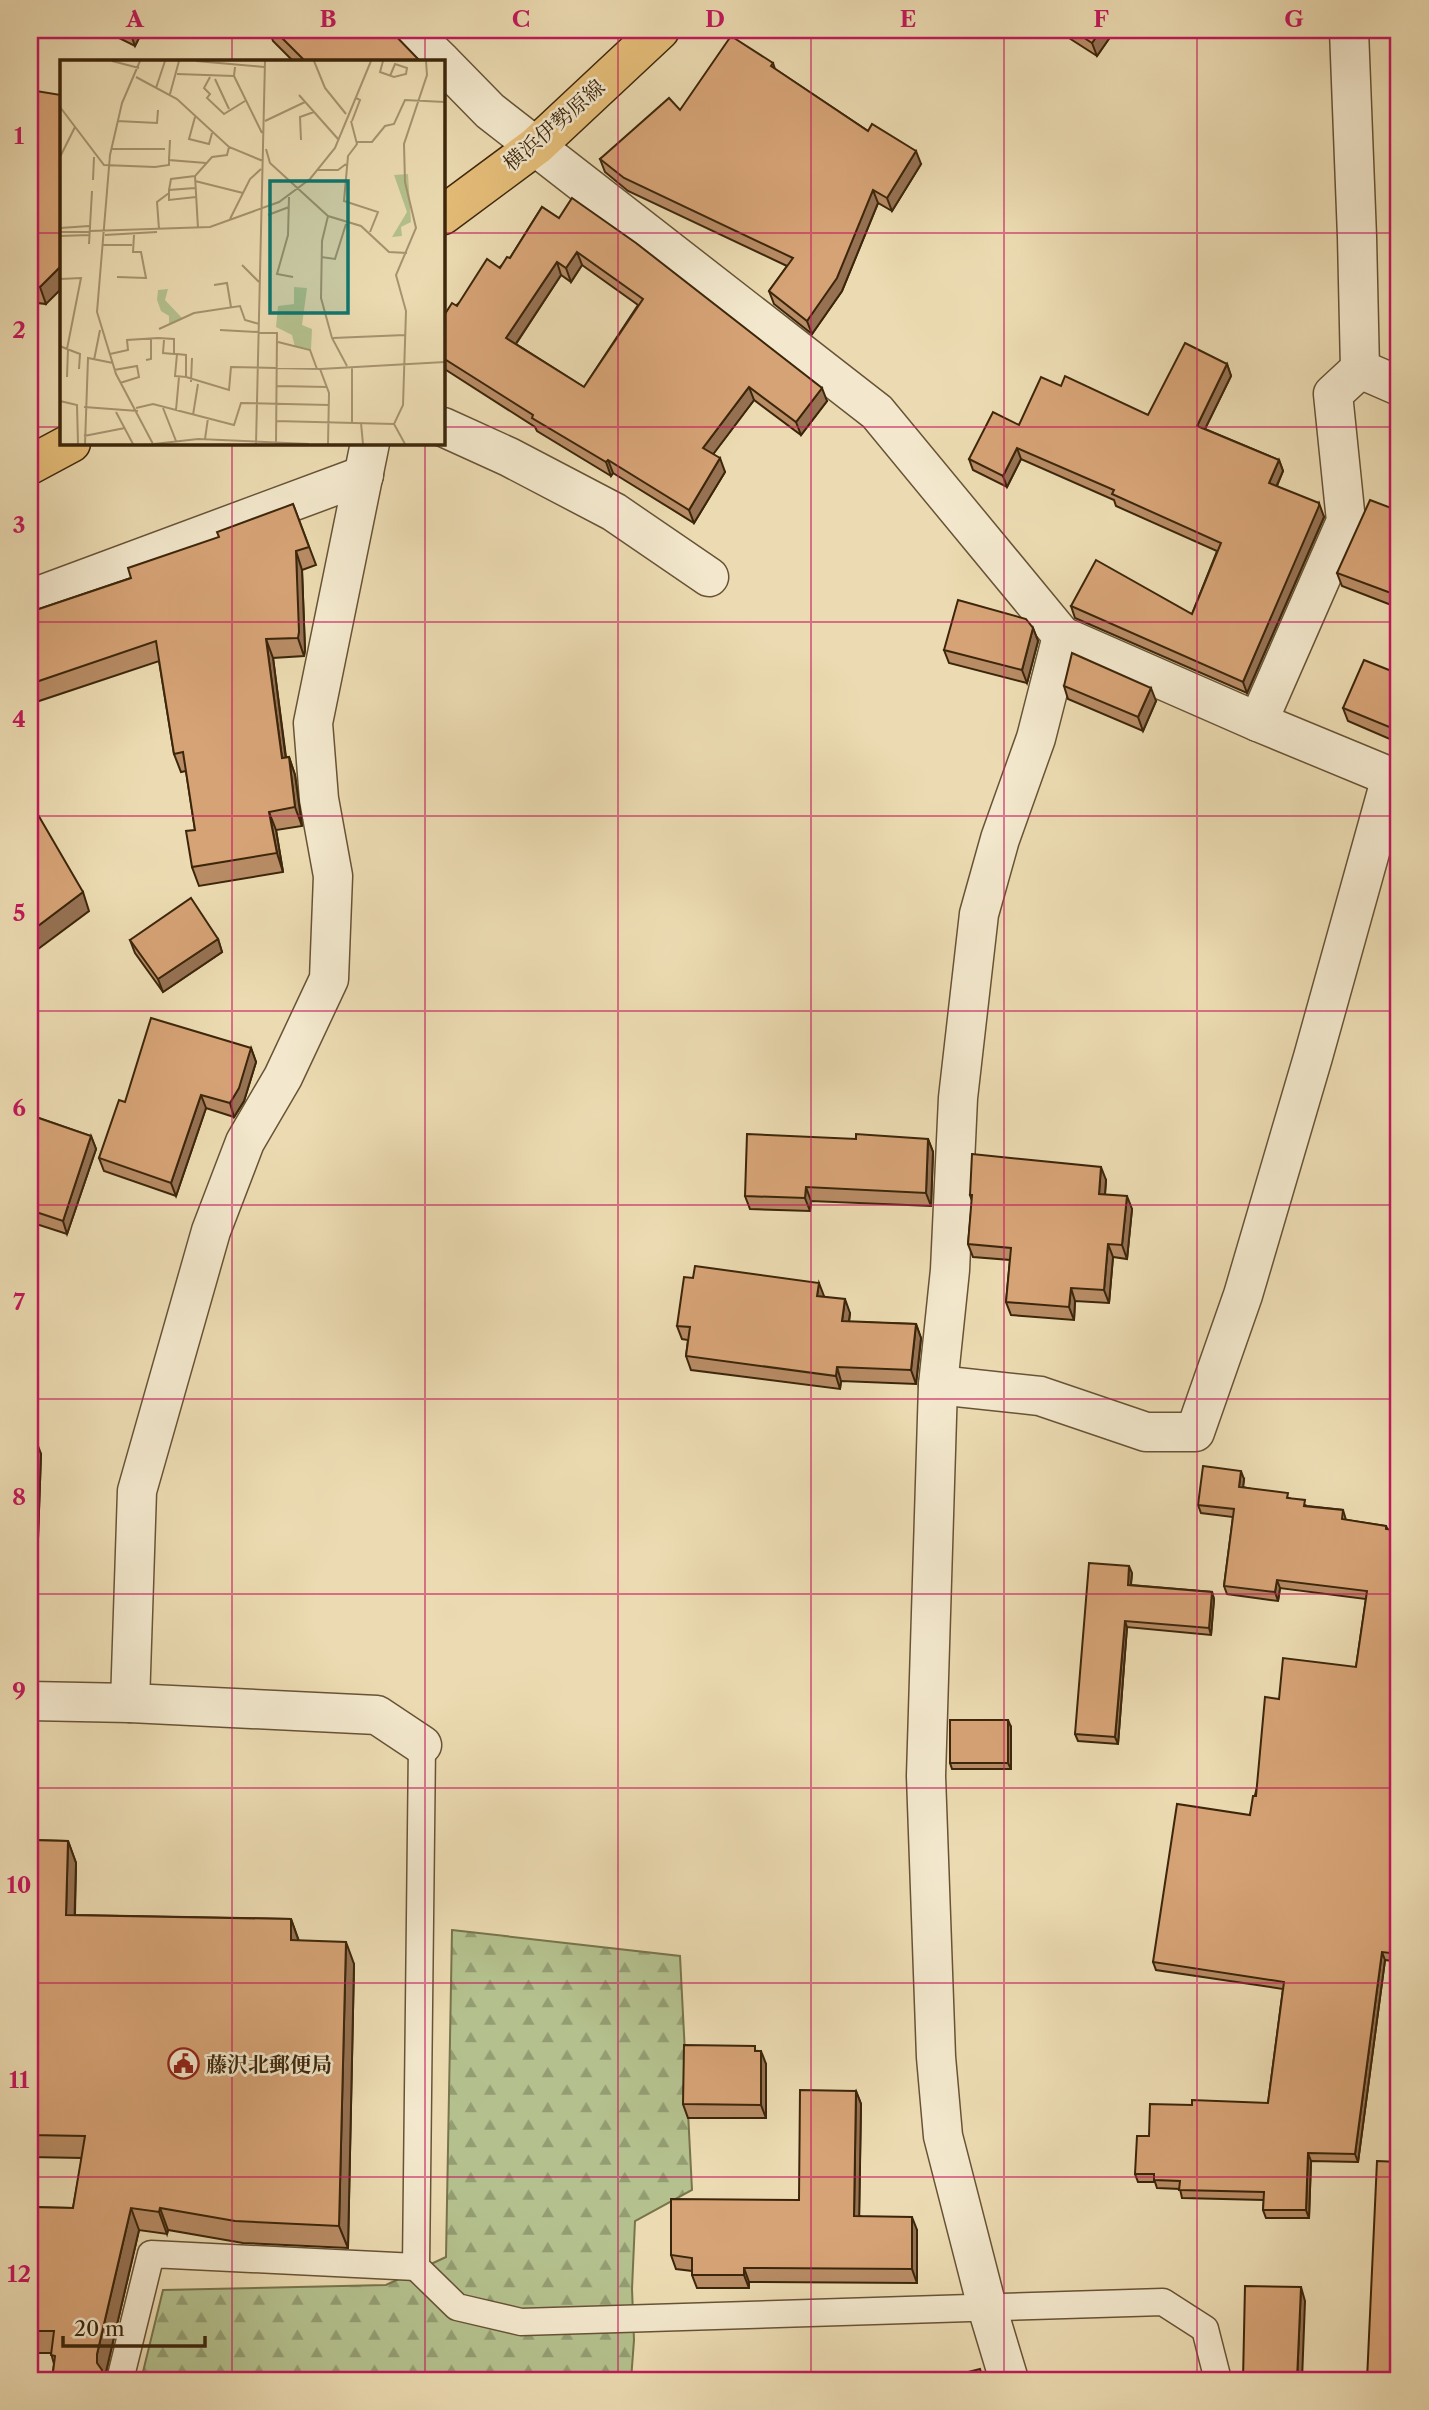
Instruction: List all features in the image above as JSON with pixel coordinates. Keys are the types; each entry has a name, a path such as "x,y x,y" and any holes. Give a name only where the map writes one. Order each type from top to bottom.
{"main road":[{"name":"横浜伊勢原線","path":"444,214 536,146 660,30"},
{"path":"30,465 69,444"}],"street":[{"path":"409,30 440,60"},
{"path":"1258,722 1346,521 1333,394 1360,369 1349,30"},
{"path":"444,64 490,111 877,412 1062,636 1258,722 1395,777 1247,1282 1195,1432 1146,1432 1040,1396 938,1385"},
{"path":"1360,369 1399,386"},
{"path":"444,427 509,457 614,512 709,577"},
{"path":"30,598 367,459"},
{"path":"130,1703 137,1491 211,1231 246,1142 283,1077 329,979 332,876 319,799 313,723 367,459"},
{"path":"1009,2380 987,2307 943,2136 936,2057 926,1776 938,1385 950,1270 958,1098 979,914 1000,839 1036,738 1062,636"},
{"path":"30,1702 130,1703 377,1715 422,1745"}],"lane":[{"path":"416,2267 422,1745"},
{"path":"120,2380 151,2254 416,2267 457,2307 521,2322 1163,2302 1205,2329 1218,2380"}],"green space":[{"path":"452,1930 680,1956 692,2190 635,2221 631,2380 141,2380 163,2290 386,2285 446,2257"}],"building":[{"path":"274,30 384,30 387,33 390,30 419,60 304,60"},
{"path":"1072,30 1101,30 1092,43"},
{"path":"731,36 868,131 872,124 916,151 887,198 873,190 837,278 807,321 769,291 793,258 624,178 600,159 669,98 680,110"},
{"path":"30,90 60,95 60,267 40,287 30,285"},
{"path":"572,198 636,243 822,388 796,422 749,387 703,448 720,458 689,510 608,460 606,462 532,418 533,415 444,359 444,315 452,303 457,306 487,259 500,268 507,257 510,258 542,207 559,218","holes":["577,252 643,299 584,387 506,338 557,262 566,268"]},
{"path":"1185,343 1227,364 1197,426 1279,460 1269,483 1319,503 1243,682 1071,606 1096,560 1192,614 1221,543 1112,494 1114,490 1017,448 1003,476 969,459 993,412 1019,425 1041,377 1061,386 1065,376 1148,415"},
{"path":"1370,500 1399,511 1399,596 1337,573"},
{"path":"293,504 309,547 296,551 298,638 266,639 282,758 289,757 295,807 269,812 277,853 192,867 186,831 195,830 183,752 174,754 156,641 30,684 30,612 131,578 128,568 219,537 217,532"},
{"path":"958,600 1026,619 1033,628 1022,670 944,650"},
{"path":"1072,653 1151,688 1138,717 1064,686"},
{"path":"1364,660 1399,674 1399,731 1343,708"},
{"path":"30,801 83,892 30,932"},
{"path":"191,898 218,939 158,979 130,940"},
{"path":"151,1018 251,1048 239,1088 230,1103 201,1095 171,1183 99,1158 119,1100 125,1102"},
{"path":"30,1115 91,1136 63,1221 30,1210"},
{"path":"747,1134 856,1139 856,1134 928,1139 926,1193 806,1187 805,1198 745,1196"},
{"path":"972,1154 1101,1167 1099,1194 1127,1196 1122,1245 1108,1244 1104,1290 1071,1288 1069,1307 1006,1302 1011,1248 968,1244"},
{"path":"695,1266 819,1283 817,1296 845,1299 842,1321 916,1324 911,1370 837,1367 836,1376 686,1356 690,1327 677,1326 684,1277 693,1278"},
{"path":"30,1435 34,1435 30,1548"},
{"path":"1203,1466 1241,1471 1239,1487 1288,1493 1287,1498 1305,1500 1304,1506 1343,1510 1342,1519 1386,1526 1386,1529 1399,1531 1399,1954 1382,1952 1355,2154 1308,2153 1306,2210 1263,2210 1264,2192 1179,2190 1180,2181 1154,2180 1154,2174 1135,2174 1137,2136 1149,2136 1150,2104 1192,2105 1192,2100 1268,2103 1284,1982 1153,1962 1177,1804 1250,1815 1253,1796 1256,1796 1265,1697 1279,1699 1283,1658 1356,1667 1367,1591 1277,1580 1275,1592 1224,1586 1234,1509 1198,1505"},
{"path":"1089,1563 1129,1566 1128,1585 1212,1592 1209,1628 1125,1621 1115,1737 1075,1734"},
{"path":"950,1720 1008,1720 1008,1763 950,1763"},
{"path":"30,1840 68,1841 66,1915 291,1919 291,1940 346,1942 339,2226 235,2221 160,2208 159,2212 131,2208 97,2354 97,2363 102,2370 101,2380 52,2380 54,2331 30,2331 30,2207 73,2208 85,2136 30,2135"},
{"path":"684,2045 755,2046 755,2051 761,2051 761,2105 683,2104"},
{"path":"800,2090 856,2091 854,2216 912,2217 912,2269 744,2268 744,2275 692,2275 692,2258 671,2255 671,2199 799,2200"},
{"path":"1377,2161 1399,2162 1399,2380 1367,2380"},
{"path":"1245,2286 1301,2287 1297,2380 1243,2380"},
{"path":"980,2369 983,2380 937,2380"}],"place":[{"name":"藤沢北郵便局","path":"183,2064"}]}
